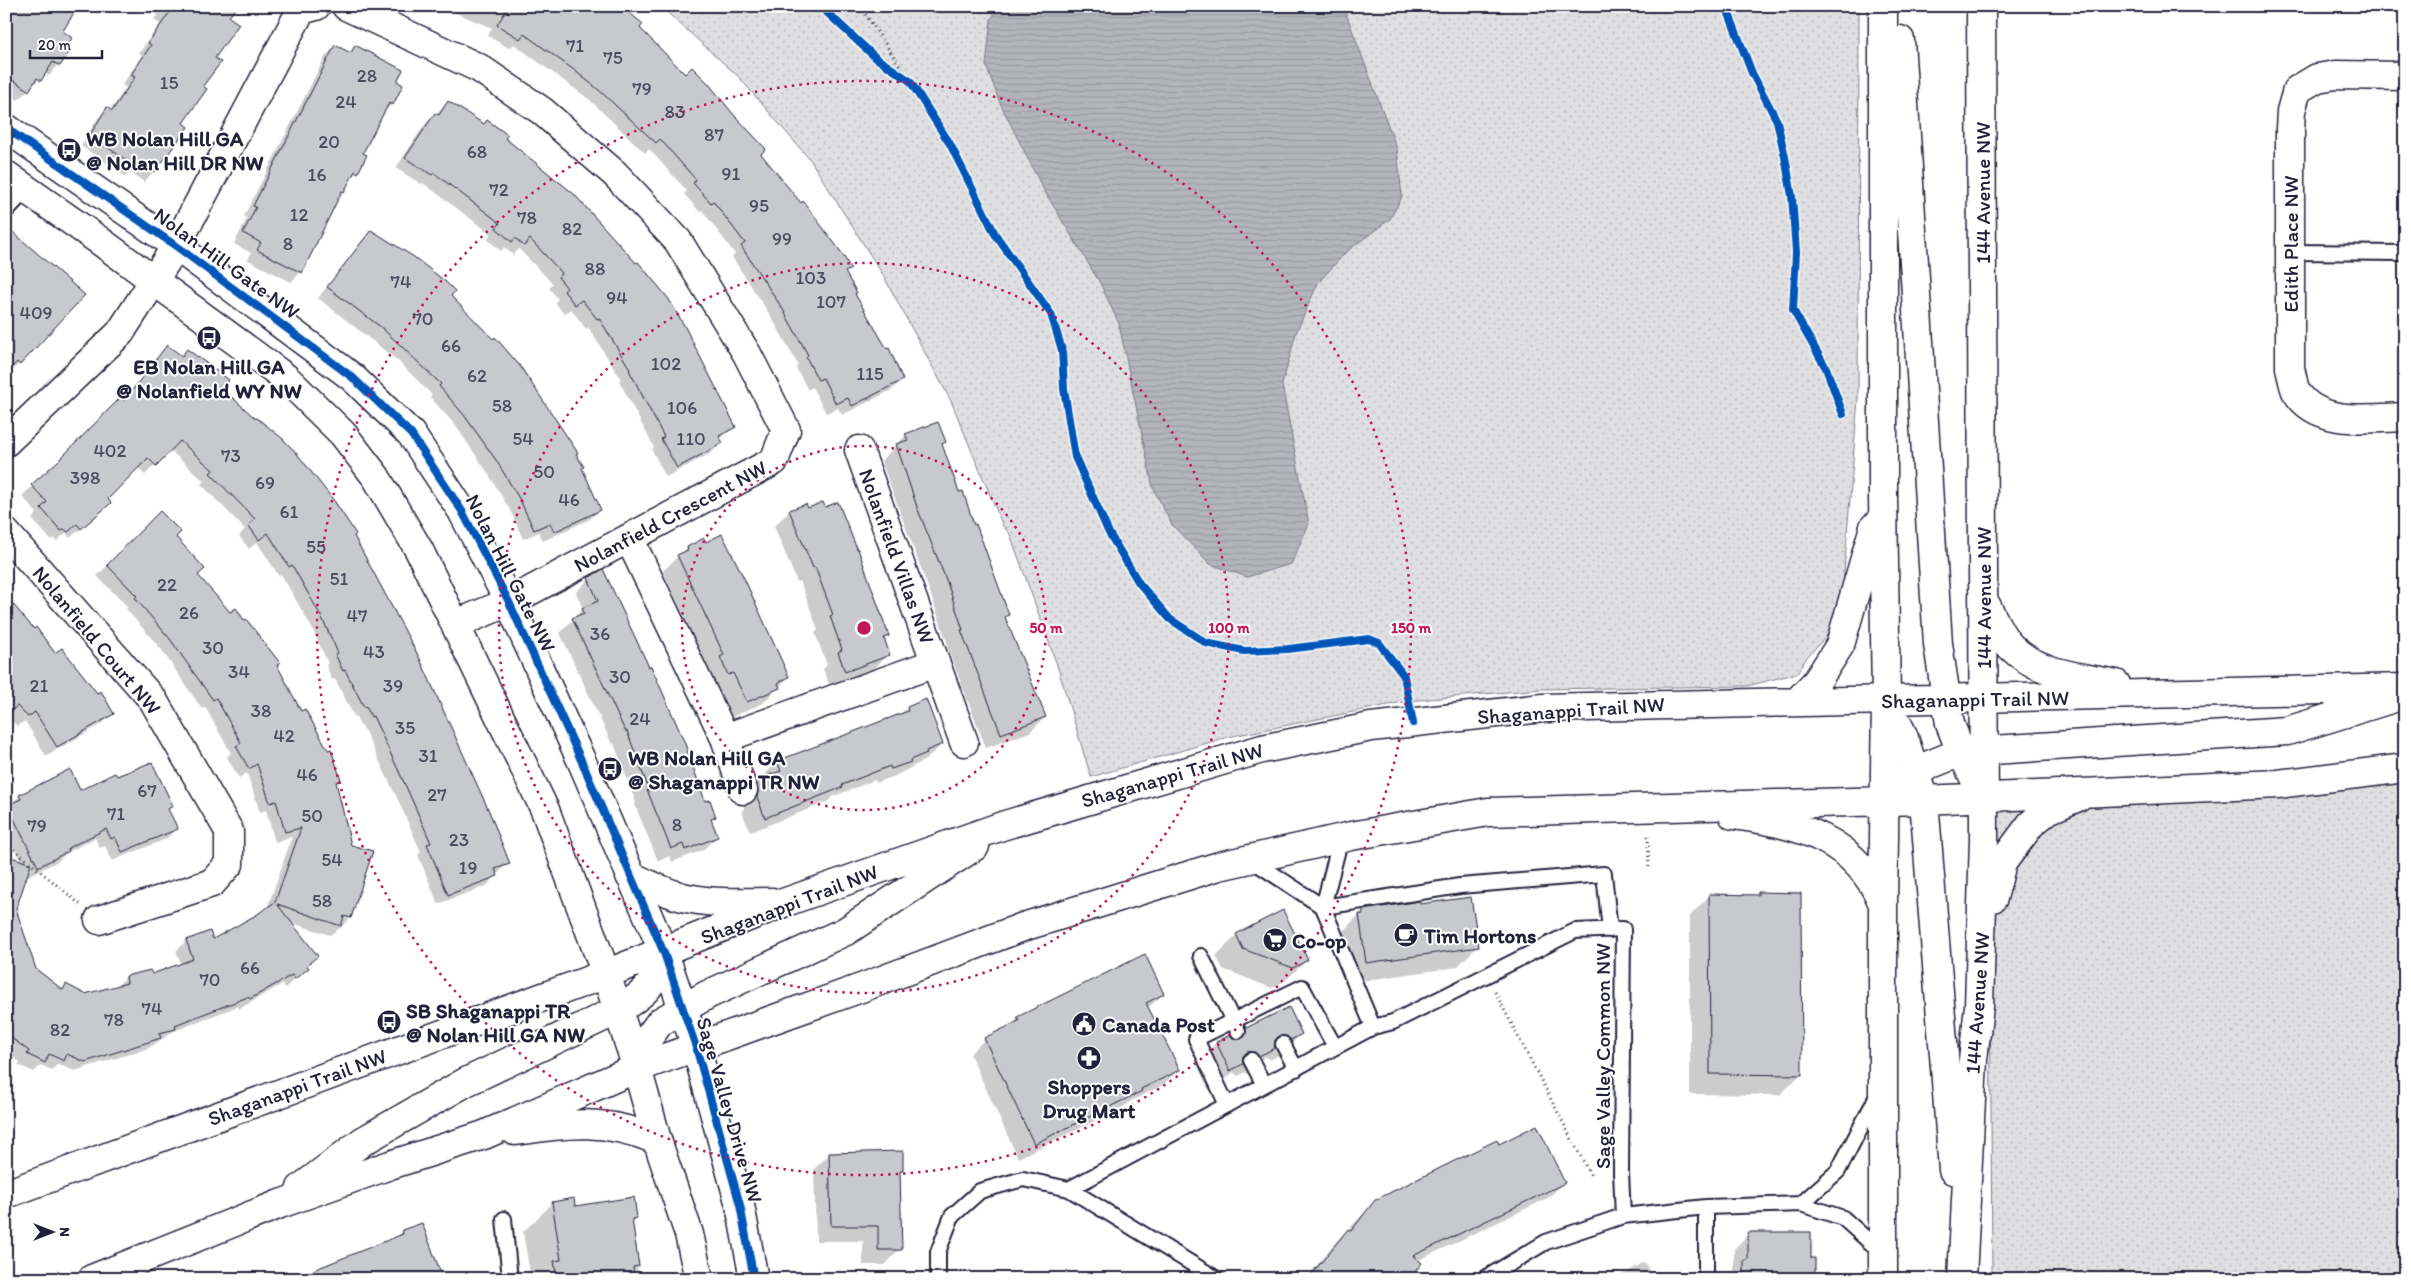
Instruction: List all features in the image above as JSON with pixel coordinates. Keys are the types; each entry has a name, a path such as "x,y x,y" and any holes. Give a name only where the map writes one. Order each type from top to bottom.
{"main road":[{"path":"6,442 120,334 176,246 301,10 316,6"},
{"name":"Nolanfield Crescent NW","path":"346,6 479,68 542,111 615,174 678,241 747,354 786,430 774,461 509,602 456,624"},
{"path":"1883,6 1883,496 1886,701 1883,905 1883,1266"},
{"path":"1898,6 1938,644 1950,724 1972,751"},
{"name":"144 Avenue NW","path":"1961,1279 1973,1060 1979,1006 1982,940 1984,796 1972,751 1983,699 1981,6"},
{"name":"Edith Place NW","path":"2405,76 2336,75 2317,78 2297,90 2291,111 2290,130 2290,368 2296,390 2309,405 2328,414 2348,418 2405,417"},
{"name":"Nolan Hill Gate NW","path":"6,128 176,246 352,376 411,434 462,511 509,602 582,762 664,953"},
{"path":"16,182 100,241 286,378 343,434 376,477 419,550 545,810 618,1010 637,1068 657,1140 690,1234 699,1279"},
{"name":"Nolanfield Villas NW","path":"860,450 964,742"},
{"path":"1798,701 1817,682 1840,645 1883,496"},
{"name":"Nolanfield Court NW","path":"6,533 153,700 230,831 229,864 212,884 99,920"},
{"path":"630,538 725,738 743,790"},
{"path":"1983,598 2010,646 2031,662 2056,672 2164,693"},
{"name":"Nolanfield Villas NW","path":"725,738 935,663"},
{"name":"Shaganappi Trail NW","path":"6,1194 664,953 783,903 1005,825 1262,748 1371,727 1544,708 2405,688"},
{"path":"1884,801 1916,773 1929,765 1972,751 2287,731 2405,694"},
{"path":"1886,701 1902,735 1924,800 1961,1279"},
{"path":"92,1279 280,1204 390,1165 484,1135 637,1068 1023,927 1219,866 1341,838 1488,812 1668,805 1924,800 2278,784 2405,768"},
{"path":"1982,940 2002,863 2013,846 2031,824 2048,810 2087,793"},
{"path":"1668,805 1737,815 1818,835 1833,842 1867,874 1875,885 1883,905"},
{"path":"637,1068 649,1038 660,1022 683,1008 846,931 1005,825"},
{"path":"630,876 664,892 687,898 711,902 783,903"},
{"path":"280,1204 363,1141 466,1082 618,1010 641,996 657,976 664,953"},
{"name":"Sage Valley Drive NW","path":"664,953 696,1047 740,1205 754,1279"},
{"path":"484,1135 562,1124 597,1124 614,1125 657,1140"}],"lane":[{"path":"6,211 16,182"},
{"path":"2290,252 2405,253"},
{"path":"1323,907 1341,838"},
{"path":"1250,859 1323,907 1373,1027"},
{"path":"1323,907 1460,886 1604,874 1610,930"},
{"name":"Sage Valley Common NW","path":"1069,1189 1373,1027 1393,1022 1575,931 1623,929 1621,1172 1623,1216"},
{"path":"1201,956 1235,1026"},
{"path":"1227,1105 1196,1040 1235,1026 1266,1011 1302,987 1334,1047"},
{"path":"1283,1044 1296,1069"},
{"path":"1251,1060 1264,1085"},
{"path":"1801,1204 1838,1171 1884,1083"},
{"path":"938,1279 938,1252 952,1216 980,1191 1023,1180 1069,1189 1217,1279"},
{"path":"1484,1279 1546,1242 1623,1216 1706,1207 1801,1204 1843,1218 1883,1266"},
{"path":"1706,1207 1706,1279"},
{"path":"504,1219 510,1279"}],"path":[{"path":"860,6 915,89"},
{"path":"889,67 910,81"},
{"path":"1648,836 1649,870"},
{"path":"6,843 99,920"},
{"path":"1486,975 1592,1178"}],"shaded area":[{"path":"660,6 1859,6 1858,399 1843,585 1833,629 1807,657 1798,673 1747,686 1540,689 1408,701 1228,737 1091,777 1057,665 1010,534 1003,526 951,401 883,275 811,161 738,76"},
{"path":"1000,6 1341,6 1345,11 1397,149 1402,197 1390,219 1346,252 1318,283 1296,333 1282,385 1309,524 1291,564 1247,577 1210,564 1172,525 1153,488 1119,324 1100,283 1042,187 1000,103 986,65 991,19"},
{"path":"2405,777 2405,1279 1992,1279 1989,787"}],"building":[{"path":"6,6 78,6 63,31 72,38 66,48 70,51 60,66 53,62 41,81 37,78 29,91 6,75"},
{"path":"174,6 237,6 229,17 239,24 215,58 221,62 203,86 207,89 183,123 188,127 155,172 140,162 136,167 90,135 107,107 112,111 135,77 131,75 151,45 148,43"},
{"path":"509,6 621,6 643,24 640,28 685,74 692,67 766,149 761,154 801,203 803,201 841,252 851,269 845,272 857,293 855,294 887,349 889,348 903,380 852,406 848,398 836,404 823,378 818,380 806,357 808,355 782,308 741,246 745,243 713,201 711,203 693,183 696,180 660,139 656,143 600,91 574,70 524,34 520,39 497,25"},
{"path":"335,45 351,53 355,45 403,70 397,81 403,85 393,105 389,103 363,153 367,155 358,173 355,171 344,192 342,191 302,273 257,250 261,243 243,233 256,207 253,206"},
{"path":"448,101 484,124 487,120 508,135 505,138 574,194 636,263 638,262 668,298 685,327 736,427 719,436 723,443 677,468 661,439 664,437 630,369 599,318 597,319 582,300 575,305 564,291 567,288 558,277 562,273 530,239 524,246 515,238 512,242 496,228 500,223 434,173 432,175 405,158 435,113 439,115"},
{"path":"6,226 85,295 20,365 17,362 6,373"},
{"path":"371,230 414,257 446,282 455,291 451,296 493,339 495,337 520,366 578,453 576,454 584,467 582,468 601,510 554,532 550,523 534,530 520,500 496,460 464,415 439,386 441,384 382,328 327,287"},
{"path":"167,345 182,356 187,349 229,380 223,389 256,419 283,439 298,455 335,502 356,534 354,536 420,659 489,811 510,864 495,869 498,876 448,895 427,844 431,843 373,716 371,717 366,706 364,707 345,670 343,671 335,654 338,653 322,618 292,565 289,567 268,533 259,540 248,525 255,519 210,473 213,470 180,441 156,466 148,458 108,499 111,503 81,529 77,524 68,532 64,529 61,531 41,508 47,502 31,485 58,461 121,397 124,401"},
{"path":"938,422 946,442 942,444 959,492 963,491 974,525 976,524 1009,615 1005,617 1046,717 1001,734 961,630 963,630 947,582 918,510 896,444 908,440 905,434"},
{"path":"823,502 825,507 838,502 858,549 889,636 884,638 890,655 845,672 838,652 842,650 830,616 833,615 815,567 813,568 789,510 806,504 808,508"},
{"path":"160,511 181,532 176,537 205,569 198,575 230,612 236,608 280,663 277,665 301,711 305,709 328,750 331,749 341,780 336,782 351,845 373,851 351,918 344,916 341,926 277,904 318,956 307,965 309,968 295,979 292,975 250,999 248,997 175,1025 176,1029 159,1033 161,1038 85,1062 67,1054 64,1061 49,1054 45,1063 27,1054 29,1051 6,1034 6,855 31,864 16,909 36,969 63,990 66,984 85,994 127,983 126,976 150,970 152,974 193,959 186,940 210,931 213,939 275,902 301,828 285,832 276,801 270,803 257,764 249,769 236,746 241,743 216,698 213,700 170,639 135,598 137,596 107,565"},
{"path":"722,534 789,677 778,683 780,688 747,702 733,673 728,675 720,657 724,655 677,555 688,550 687,547 704,538 706,542"},
{"path":"603,569 649,667 651,666 684,741 705,801 710,800 716,817 711,819 718,837 685,850 683,844 671,849 647,790 649,790 627,731 625,731 572,618 584,613 582,608 598,601 588,578"},
{"path":"6,596 34,629 36,627 55,653 62,648 97,693 101,691 114,714 57,747 35,712 28,717 17,706 6,715"},
{"path":"926,699 943,744 910,760 911,762 891,769 890,766 765,818 757,797 756,779 781,771 777,761 908,711 907,707"},
{"path":"152,762 173,806 168,809 178,829 122,852 115,837 111,839 106,829 68,848 69,851 38,867 7,805 21,799 19,795 70,769 80,790 115,773 117,776"},
{"path":"1758,892 1801,893 1802,1075 1710,1074 1709,894 1758,895"},
{"path":"1471,897 1479,947 1366,963 1359,914 1363,914 1363,910 1420,901 1420,904"},
{"path":"1283,910 1308,960 1293,968 1243,949 1236,934"},
{"path":"1145,954 1164,994 1146,1003 1180,1070 1141,1089 1142,1091 1034,1144 984,1038 1019,1021 1017,1017"},
{"path":"1289,1007 1302,1034 1291,1040 1287,1036 1279,1036 1275,1040 1275,1048 1259,1056 1255,1052 1247,1052 1243,1056 1243,1064 1230,1071 1216,1042 1230,1035 1241,1039 1245,1035 1246,1028"},
{"path":"1537,1125 1565,1183 1413,1256 1422,1263 1409,1279 1308,1279 1348,1229 1351,1231 1375,1200 1497,1140 1499,1144"},
{"path":"903,1151 903,1171 900,1171 902,1250 878,1250 878,1226 831,1226 829,1153"},
{"path":"634,1197 637,1218 632,1219 639,1266 633,1267 634,1279 557,1279 554,1261 561,1260 552,1202 574,1198 575,1206"},
{"path":"422,1223 443,1279 291,1279 403,1234 402,1230"},
{"path":"1748,1232 1811,1232 1811,1258 1815,1258 1815,1279 1744,1279 1744,1260 1748,1260"}],"cycle path":[{"path":"820,6 876,58 910,81 950,144 995,234 1051,314 1062,350 1064,389 1075,457 1109,533 1139,583 1170,619 1206,643 1244,651 1288,649 1369,639 1379,643 1404,676 1413,723"},
{"path":"1726,6 1752,73 1777,121 1785,157 1792,196 1796,252 1793,310 1826,368 1843,414"},
{"path":"6,128 176,246 352,377 411,434 462,511 509,602 582,762 664,953 696,1047 740,1205 754,1279"}],"place":[{"name":"WB Nolan Hill GA @ Nolan Hill DR NW","path":"69,150"},
{"name":"EB Nolan Hill GA @ Nolanfield WY NW","path":"209,338"},
{"name":"WB Nolan Hill GA @ Shaganappi TR NW","path":"610,769"},
{"name":"Tim Hortons","path":"1406,935"},
{"name":"Co-op","path":"1275,940"},
{"name":"SB Shaganappi TR @ Nolan Hill GA NW","path":"389,1022"},
{"name":"Canada Post","path":"1084,1024"},
{"name":"Shoppers Drug Mart","path":"1089,1058"}]}
